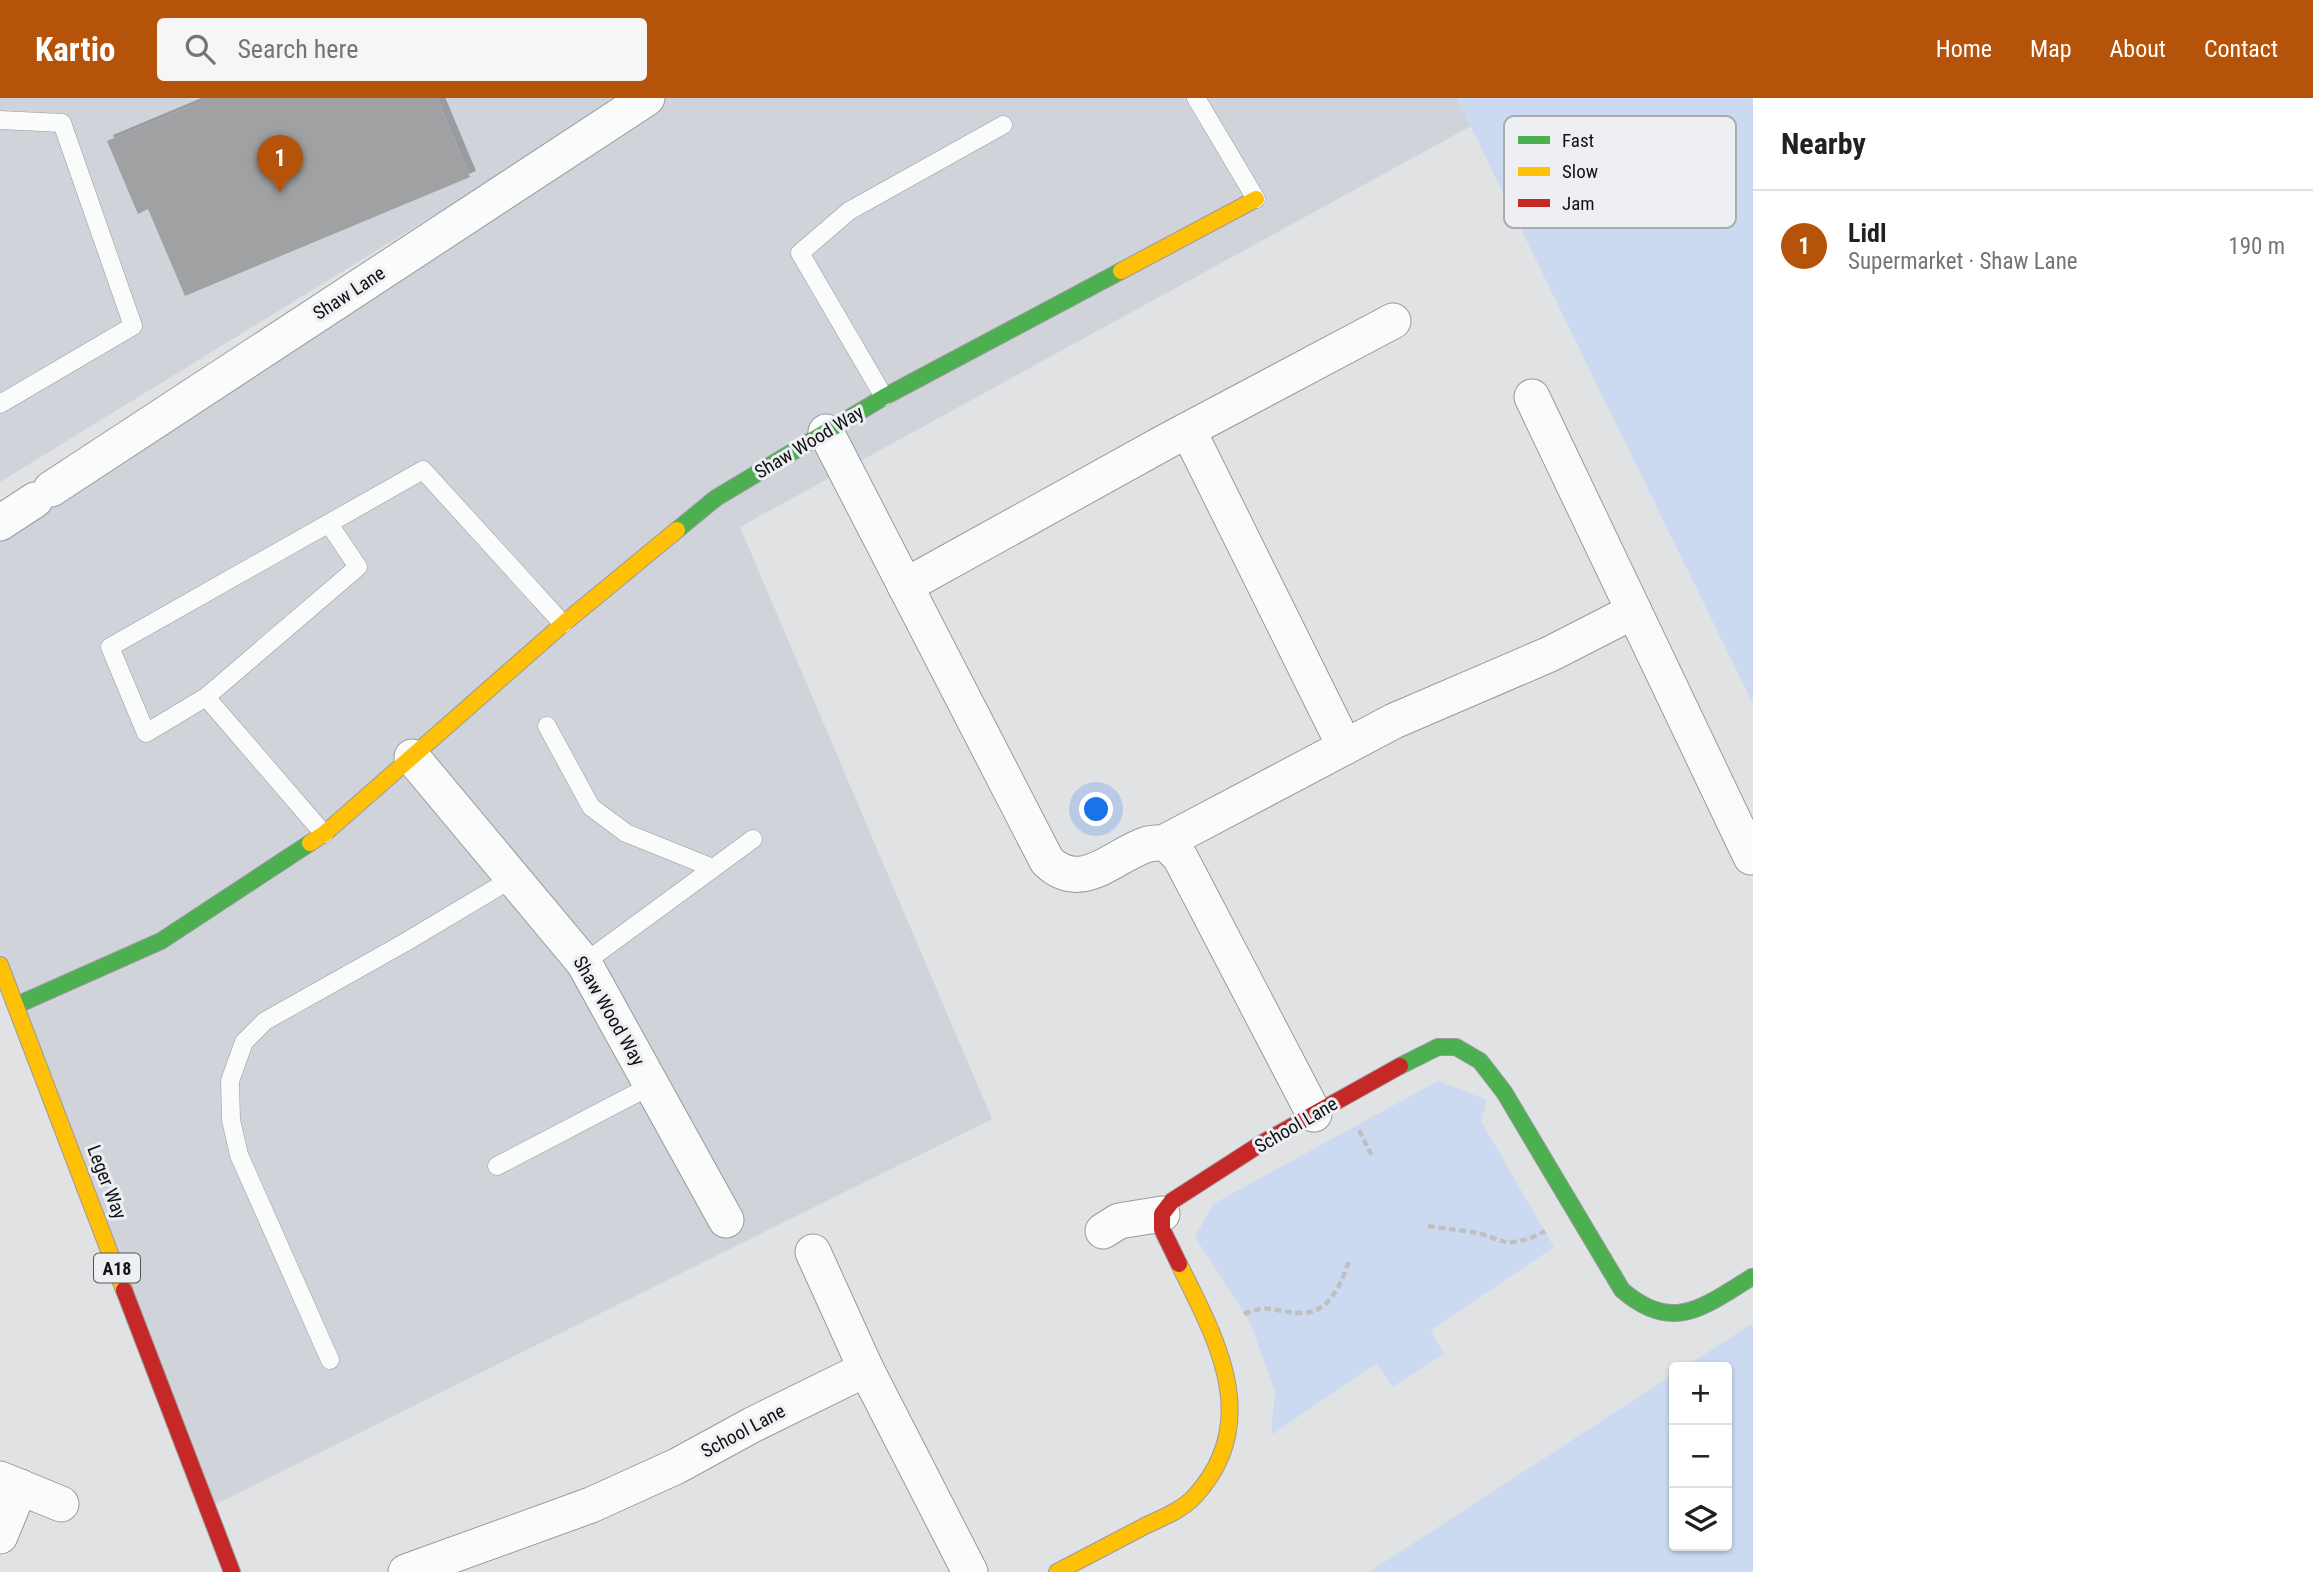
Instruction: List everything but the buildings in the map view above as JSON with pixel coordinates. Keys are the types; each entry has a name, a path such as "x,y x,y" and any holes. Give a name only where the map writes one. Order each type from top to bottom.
{"main road":[{"name":"Shaw Wood Way","path":"17,1005 161,941 324,834 563,624 716,498 884,397 1256,199"},
{"name":"Leger Way","path":"0,965 232,1572"},
{"name":"School Lane","path":"1162,1214 1172,1201 1262,1143 1422,1054 1438,1048 1456,1047 1480,1061 1504,1092 1622,1290 1632,1301 1658,1314 1687,1313 1752,1277"},
{"path":"1058,1572 1171,1513 1193,1498 1214,1468 1225,1443 1231,1406 1224,1363 1162,1229 1162,1214"}],"street":[{"name":"Shaw Lane","path":"0,523 647,98"},
{"path":"905,586 1393,321"},
{"path":"1532,397 1751,858"},
{"path":"1188,430 1345,747"},
{"path":"826,432 1047,861 1057,871 1068,875 1091,872 1149,844 1164,842 1394,721 1550,654 1634,611"},
{"name":"Shaw Wood Way","path":"412,757 584,963 726,1220"},
{"path":"1164,842 1180,857 1314,1114"},
{"path":"1103,1231 1119,1221 1162,1214"},
{"path":"813,1252 866,1369 971,1572"},
{"name":"School Lane","path":"411,1571 591,1505 677,1466 752,1424 866,1369"},
{"path":"0,1536 10,1483 61,1504"}],"lane":[{"path":"1196,98 1256,199"},
{"path":"0,120 62,123 133,326 0,404"},
{"path":"884,397 800,253 849,211 1003,125"},
{"path":"329,524 358,567 206,696 146,733 110,647 423,470 563,624"},
{"path":"206,696 324,834"},
{"path":"547,726 590,807 626,833 713,868"},
{"path":"584,963 753,839"},
{"path":"330,1360 239,1155 231,1120 230,1081 244,1042 265,1021 513,878"},
{"path":"496,1166 652,1085"}],"path":[{"path":"1428,1226 1479,1233 1508,1243 1529,1239 1576,1213"},
{"path":"1209,1328 1254,1309 1275,1308 1298,1314 1314,1311 1331,1299 1341,1284 1349,1261"}],"shaded area":[{"path":"0,98 1457,98 1471,126 740,527 992,1119 206,1509 0,965 0,523 493,179 0,482"},
{"path":"1457,98 1753,98 1753,704 1520,228 1736,228 1736,116 1504,116 1504,195"},
{"path":"1438,1081 1487,1100 1481,1121 1554,1247 1431,1330 1444,1354 1392,1387 1377,1363 1271,1435 1275,1392 1250,1322 1195,1237 1213,1204"},
{"path":"1753,1323 1753,1572 1369,1572 1669,1377 1669,1551 1732,1551 1732,1362 1693,1362"}],"traffic: fast":[{"path":"677,530 716,498 884,397 1121,271"},
{"path":"17,1005 161,941 310,843"},
{"path":"1400,1066 1438,1047 1456,1047 1480,1061 1504,1092 1622,1290 1640,1303 1657,1311 1688,1311 1703,1306 1752,1277"}],"traffic: slow":[{"path":"1121,271 1256,199"},
{"path":"310,843 324,834 563,624 677,530"},
{"path":"0,965 124,1290"},
{"path":"1057,1572 1183,1506 1194,1497 1215,1469 1226,1440 1230,1410 1227,1381 1207,1322 1179,1264"}],"traffic: jam":[{"path":"1179,1264 1162,1229 1162,1214 1172,1201 1262,1143 1400,1066"},
{"path":"124,1290 232,1572"}],"place":[{"name":"Lidl","path":"280,193"}]}
